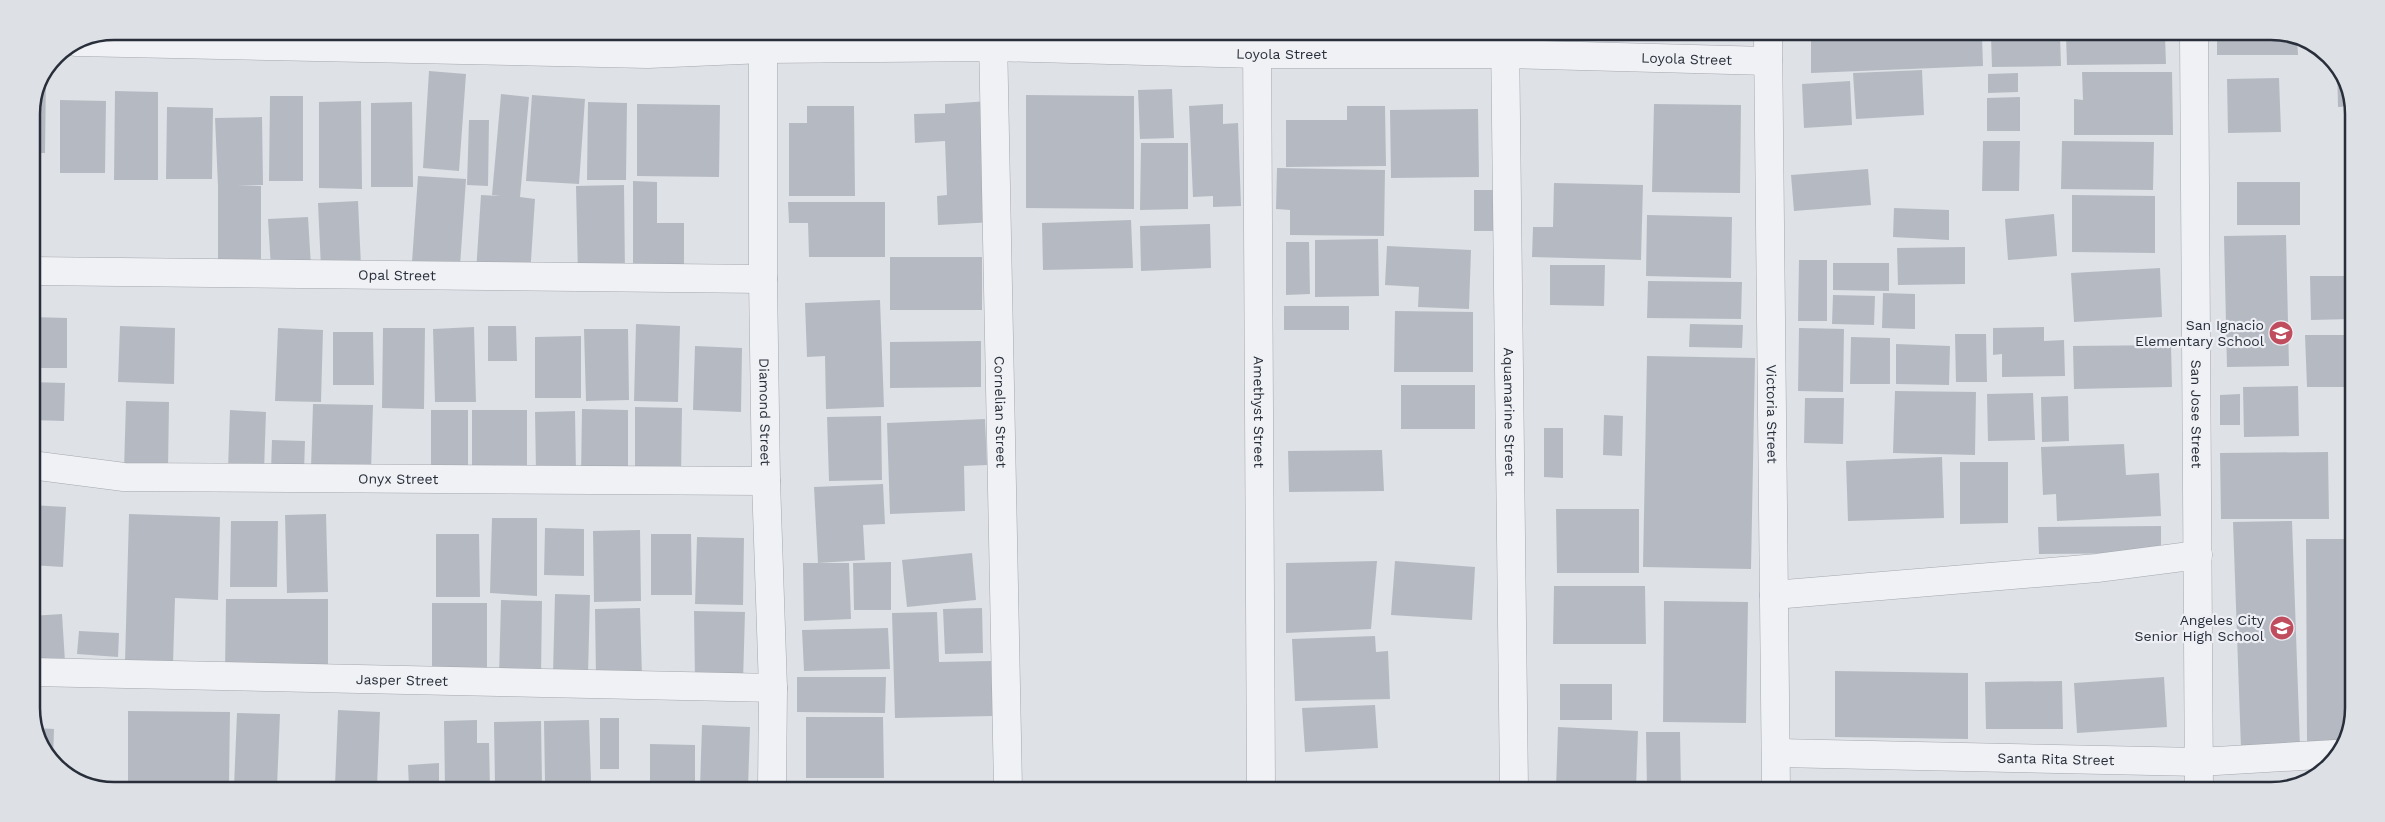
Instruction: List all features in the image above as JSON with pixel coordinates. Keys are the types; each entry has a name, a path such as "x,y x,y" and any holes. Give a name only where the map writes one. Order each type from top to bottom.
{"street":[{"name":"San Jose Street","path":"2194,40 2199,782"},
{"name":"Loyola Street","path":"96,42 648,54 764,43 993,42 1257,46 1505,45 1768,48"},
{"name":"Cornelian Street","path":"993,42 1008,782"},
{"name":"Diamond Street","path":"764,43 763,279 766,481 773,688 772,782"},
{"name":"Aquamarine Street","path":"1505,45 1514,782"},
{"name":"Amethyst Street","path":"1257,46 1261,782"},
{"name":"Victoria Street","path":"1768,48 1776,782"},
{"name":"Opal Street","path":"40,271 763,279"},
{"name":"Onyx Street","path":"40,466 124,477 766,481"},
{"path":"1774,594 2097,568 2198,555"},
{"name":"Jasper Street","path":"40,672 773,688"},
{"name":"Santa Rita Street","path":"1776,753 2199,762 2329,754"}],"building":[{"path":"637,40 681,40 682,47 637,47"},
{"path":"1169,40 1241,40 1242,45 1169,47"},
{"path":"1811,40 1982,40 1983,66 1811,73"},
{"path":"1991,40 2060,40 2061,66 1992,67"},
{"path":"2066,40 2165,40 2166,64 2067,65"},
{"path":"2217,40 2271,40 2297,45 2298,55 2217,55"},
{"path":"1922,70 1924,115 1856,119 1853,73"},
{"path":"429,71 466,74 459,171 423,168"},
{"path":"2082,72 2172,72 2173,135 2074,135 2074,99 2083,100"},
{"path":"2018,73 2018,92 1988,93 1988,74"},
{"path":"2279,78 2281,132 2228,133 2227,79"},
{"path":"1850,81 1852,125 1804,128 1802,84"},
{"path":"2337,82 2345,107 2338,107"},
{"path":"46,86 45,153 40,153 40,114 41,100"},
{"path":"1172,89 1174,138 1140,139 1138,90"},
{"path":"115,91 158,92 158,180 114,180"},
{"path":"501,94 529,97 520,197 535,199 530,276 476,272 481,195 500,196 492,195"},
{"path":"532,95 585,99 579,184 526,181"},
{"path":"1026,95 1134,96 1134,209 1026,208"},
{"path":"270,96 303,96 303,181 269,181"},
{"path":"2020,97 2020,131 1987,131 1987,98"},
{"path":"60,100 106,101 105,173 60,173"},
{"path":"361,101 362,189 319,188 319,102"},
{"path":"989,101 995,222 938,225 937,196 947,195 945,141 915,143 914,114 945,113 945,104"},
{"path":"412,102 413,187 371,187 371,103"},
{"path":"588,102 627,103 626,180 587,180"},
{"path":"637,104 720,105 719,177 637,176"},
{"path":"1223,104 1223,124 1238,123 1241,206 1213,207 1213,196 1193,197 1189,106"},
{"path":"1654,104 1741,105 1740,193 1652,192"},
{"path":"807,106 854,106 855,196 789,196 789,123 807,123"},
{"path":"1347,106 1385,106 1386,166 1286,167 1286,120 1347,120"},
{"path":"167,107 213,108 212,179 166,179"},
{"path":"1478,109 1479,177 1391,178 1390,110"},
{"path":"262,117 263,185 237,185 261,186 261,273 218,272 218,186 215,118"},
{"path":"469,120 489,120 488,186 467,185"},
{"path":"1983,141 2020,141 2019,191 1982,191"},
{"path":"2062,141 2154,142 2153,190 2061,189"},
{"path":"1141,143 1188,143 1188,209 1140,210"},
{"path":"1277,168 1385,170 1384,236 1290,235 1290,210 1276,209"},
{"path":"1868,169 1871,205 1794,211 1791,175"},
{"path":"418,176 466,179 460,266 412,262"},
{"path":"2344,180 2345,180 2345,219"},
{"path":"633,181 657,182 657,223 684,223 684,271 633,271"},
{"path":"2237,182 2300,182 2300,225 2237,225"},
{"path":"1554,183 1643,185 1641,260 1532,257 1533,227 1553,227"},
{"path":"624,185 625,275 578,276 576,186"},
{"path":"1474,190 1498,190 1498,231 1474,231"},
{"path":"2072,195 2155,196 2155,253 2072,252"},
{"path":"358,201 361,266 321,268 318,203"},
{"path":"788,202 885,202 885,257 809,257 808,223 789,223"},
{"path":"1894,208 1949,210 1949,240 1893,237"},
{"path":"2054,214 2057,256 2008,260 2005,219"},
{"path":"1647,215 1732,217 1731,278 1646,276"},
{"path":"308,217 311,266 271,268 268,219"},
{"path":"1131,220 1133,268 1043,270 1042,223"},
{"path":"1210,224 1211,268 1141,271 1140,226"},
{"path":"2286,235 2289,366 2227,367 2224,236"},
{"path":"1378,239 1379,296 1315,297 1315,240"},
{"path":"1286,242 1309,242 1310,294 1286,295"},
{"path":"1387,246 1471,250 1469,309 1418,307 1419,287 1385,285"},
{"path":"1965,247 1965,284 1898,285 1897,248"},
{"path":"890,257 982,257 982,310 890,310"},
{"path":"1799,260 1827,260 1827,321 1798,321"},
{"path":"1833,263 1889,263 1889,291 1833,290"},
{"path":"1550,265 1605,265 1604,306 1550,305"},
{"path":"2160,268 2162,317 2074,322 2071,273"},
{"path":"2310,276 2345,276 2345,319 2311,320"},
{"path":"1648,281 1742,282 1741,319 1647,318"},
{"path":"1883,293 1915,294 1915,329 1882,328"},
{"path":"1833,295 1875,296 1874,325 1832,324"},
{"path":"880,300 884,407 826,409 825,356 807,357 805,303"},
{"path":"1284,306 1349,306 1349,330 1284,330"},
{"path":"1395,311 1473,312 1473,372 1394,372"},
{"path":"40,317 67,318 67,368 40,368"},
{"path":"636,324 680,326 678,402 634,401"},
{"path":"1690,324 1743,325 1742,348 1689,347"},
{"path":"120,326 175,328 174,384 118,382"},
{"path":"488,326 516,326 517,361 488,361"},
{"path":"474,327 476,402 435,402 433,329"},
{"path":"2044,327 2044,341 2064,340 2065,376 2002,377 2002,354 1993,355 1993,328"},
{"path":"278,328 323,330 321,402 275,401"},
{"path":"383,328 425,328 424,409 382,408"},
{"path":"1799,328 1844,329 1843,392 1798,391"},
{"path":"584,329 628,329 629,400 586,401"},
{"path":"333,332 373,332 374,385 333,385"},
{"path":"1955,334 1986,334 1987,382 1956,382"},
{"path":"2305,335 2345,335 2345,387 2307,387"},
{"path":"581,336 581,398 535,398 535,337"},
{"path":"1851,337 1890,338 1890,384 1850,384"},
{"path":"981,341 981,387 890,388 890,342"},
{"path":"1896,344 1950,346 1949,385 1896,384"},
{"path":"2171,345 2172,387 2074,389 2073,346"},
{"path":"695,346 742,348 741,412 693,410"},
{"path":"1647,356 1755,358 1751,569 1643,567"},
{"path":"40,382 65,383 64,421 40,420"},
{"path":"1401,385 1475,385 1475,429 1401,429"},
{"path":"2298,386 2299,436 2244,437 2243,387"},
{"path":"1895,391 1976,392 1975,455 1893,453"},
{"path":"2033,393 2035,440 1988,441 1987,394"},
{"path":"2240,394 2240,425 2220,425 2220,395"},
{"path":"2068,396 2069,441 2042,442 2041,397"},
{"path":"1805,398 1844,398 1843,444 1804,443"},
{"path":"126,401 169,402 168,471 124,470"},
{"path":"313,404 373,405 371,471 311,468"},
{"path":"635,407 682,408 681,476 635,475"},
{"path":"582,409 628,410 628,479 581,478"},
{"path":"230,410 266,412 264,472 228,470"},
{"path":"431,410 468,410 468,474 431,474"},
{"path":"472,410 527,410 527,475 472,475"},
{"path":"575,411 576,472 536,472 535,412"},
{"path":"1604,415 1623,416 1622,456 1603,455"},
{"path":"881,416 882,480 829,481 827,417"},
{"path":"985,419 987,465 964,466 965,511 890,514 887,423"},
{"path":"1544,428 1563,428 1563,478 1544,477"},
{"path":"272,440 305,441 304,472 271,471"},
{"path":"2124,444 2126,475 2159,473 2161,516 2057,521 2056,494 2043,495 2041,447"},
{"path":"1382,450 1384,491 1289,492 1288,451"},
{"path":"2328,452 2329,519 2221,519 2220,453"},
{"path":"1942,457 1944,518 1848,521 1846,461"},
{"path":"1960,462 2008,462 2008,523 1960,524"},
{"path":"883,484 885,524 863,525 865,560 818,563 814,487"},
{"path":"40,506 66,507 63,567 40,566"},
{"path":"1556,509 1639,509 1639,573 1557,573"},
{"path":"129,514 220,517 218,600 175,598 173,664 125,662"},
{"path":"326,514 328,592 287,593 285,515"},
{"path":"492,518 537,518 537,596 490,593"},
{"path":"231,521 278,521 277,587 230,587"},
{"path":"2292,521 2300,747 2241,749 2233,522"},
{"path":"2161,526 2161,553 2039,554 2038,527"},
{"path":"545,528 584,529 584,576 544,575"},
{"path":"640,530 641,601 594,602 593,531"},
{"path":"436,534 479,534 480,597 436,597"},
{"path":"651,534 691,534 692,595 651,595"},
{"path":"697,537 744,538 743,605 695,604"},
{"path":"2306,539 2345,539 2344,717 2341,732 2336,743 2307,743"},
{"path":"972,553 976,600 907,607 902,560"},
{"path":"1377,561 1371,629 1286,633 1286,563"},
{"path":"1395,561 1475,567 1472,620 1391,615"},
{"path":"891,562 891,610 854,610 853,563"},
{"path":"803,563 849,563 851,619 804,621"},
{"path":"1554,586 1645,586 1646,644 1553,644"},
{"path":"555,594 590,595 588,675 553,674"},
{"path":"226,599 328,599 328,674 225,673"},
{"path":"501,600 542,601 541,677 499,677"},
{"path":"1664,601 1748,602 1746,723 1663,722"},
{"path":"432,603 487,603 487,672 432,672"},
{"path":"640,608 642,677 596,678 595,609"},
{"path":"982,608 983,653 945,654 943,609"},
{"path":"694,611 745,612 743,682 695,682"},
{"path":"937,612 939,662 991,661 993,716 895,718 892,613"},
{"path":"62,614 65,662 40,663 40,615"},
{"path":"888,628 890,669 804,671 802,630"},
{"path":"79,631 119,633 118,657 77,654"},
{"path":"1375,636 1376,652 1388,651 1390,699 1295,701 1292,639"},
{"path":"1835,671 1968,673 1968,739 1835,737"},
{"path":"797,677 886,677 885,713 797,712"},
{"path":"2164,677 2167,727 2077,733 2074,683"},
{"path":"2062,681 2063,729 1986,729 1985,682"},
{"path":"1560,684 1612,684 1612,720 1560,720"},
{"path":"1375,705 1378,748 1305,752 1302,708"},
{"path":"338,710 380,712 377,782 335,782"},
{"path":"128,711 230,712 229,782 128,782"},
{"path":"237,713 280,714 277,782 234,782"},
{"path":"806,717 883,717 884,778 806,778"},
{"path":"600,718 619,718 619,769 600,769"},
{"path":"477,720 477,743 489,743 490,782 445,782 444,721"},
{"path":"589,720 591,781 545,782 544,721"},
{"path":"541,721 542,782 495,782 494,722"},
{"path":"702,725 750,727 748,782 700,782"},
{"path":"1558,727 1638,731 1636,782 1556,782"},
{"path":"43,728 54,729 53,750"},
{"path":"1646,732 1680,732 1681,782 1647,782"},
{"path":"650,744 695,745 695,782 650,782"},
{"path":"439,763 439,782 409,782 408,765"}],"place":[{"name":"San Ignacio Elementary School","path":"2281,333"},
{"name":"Angeles City Senior High School","path":"2282,628"}]}
